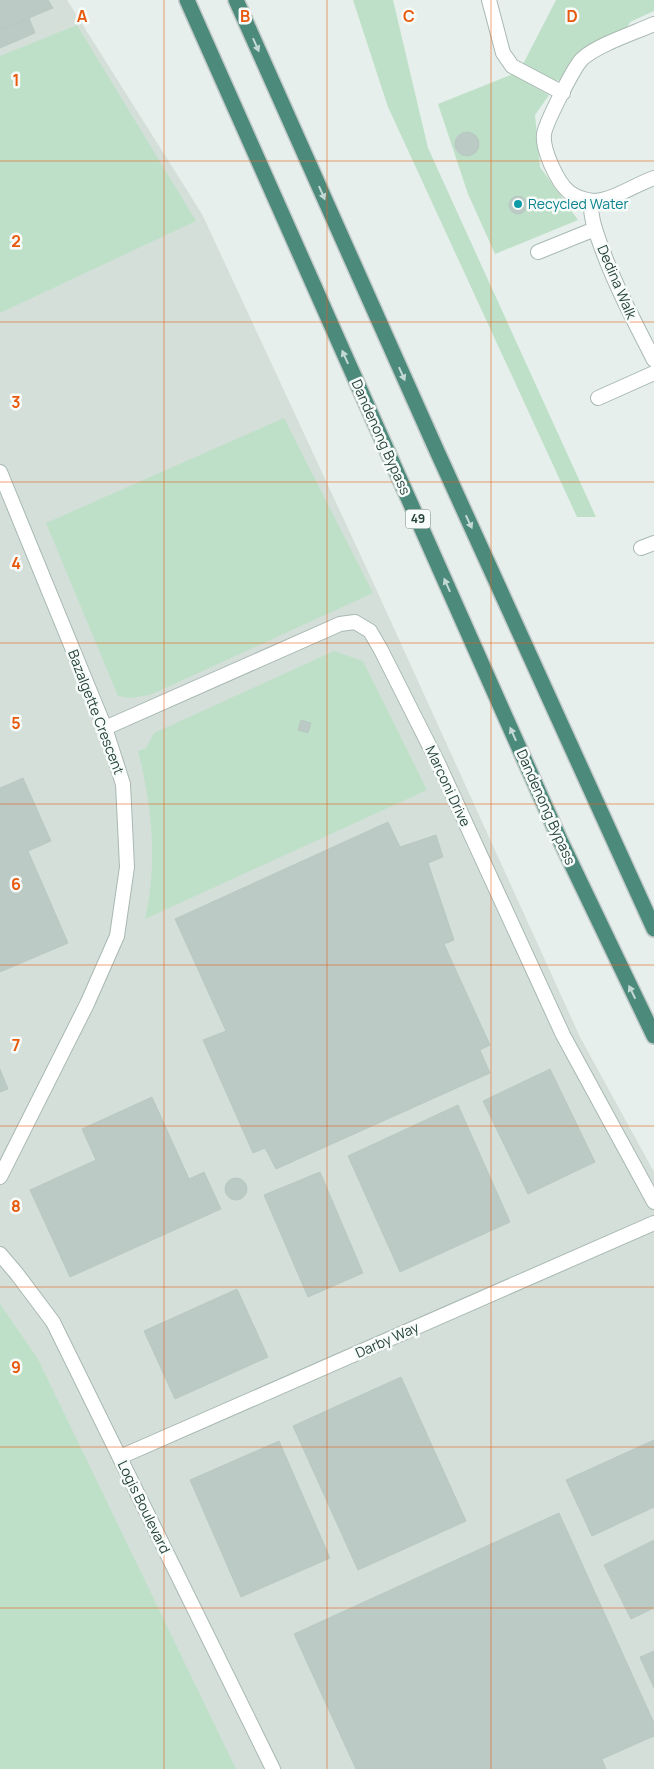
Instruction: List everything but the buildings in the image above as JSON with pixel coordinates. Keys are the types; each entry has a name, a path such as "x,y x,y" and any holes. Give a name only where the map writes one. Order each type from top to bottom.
{"highway":[{"name":"Dandenong Bypass","path":"187,0 557,832 654,1036"},
{"path":"236,0 436,449 654,929"}],"street":[{"path":"489,0 503,53 512,66 563,93"},
{"path":"654,24 588,54 579,62 544,131 545,146 554,170 563,186 574,195 591,201 604,199 654,178"},
{"name":"Dedina Walk","path":"591,201 590,215 618,291 654,360"},
{"path":"538,252 595,229"},
{"path":"598,398 654,373"},
{"name":"Bazalgette Crescent","path":"0,472 105,728 123,784 127,867 117,936 87,1004 0,1177"},
{"path":"641,548 654,542"},
{"name":"Marconi Drive","path":"105,728 340,624 355,622 370,631 438,763 563,1035 654,1202"},
{"name":"Darby Way","path":"120,1457 654,1223"},
{"name":"Logis Boulevard","path":"0,1254 53,1322 273,1769"}],"shaded area":[{"path":"0,0 67,0 202,214 372,580 580,1037 654,1172 654,1769 0,1769"}],"green space":[{"path":"353,0 393,0 428,148 596,517 577,517 388,107"},
{"path":"556,0 654,0 654,11 630,22 626,30 562,79 554,82 522,66"},
{"path":"77,25 196,221 0,313 0,56"},
{"path":"513,74 549,95 535,115 540,167 578,220 495,254 468,194 438,104"},
{"path":"284,418 373,593 150,695 130,698 118,696 46,523"},
{"path":"334,651 363,661 427,790 145,919 151,877 152,835 147,793 138,751 146,748 154,733"},
{"path":"0,1304 38,1359 236,1769 0,1769"}],"place":[{"name":"Recycled Water","path":"518,204"}]}
